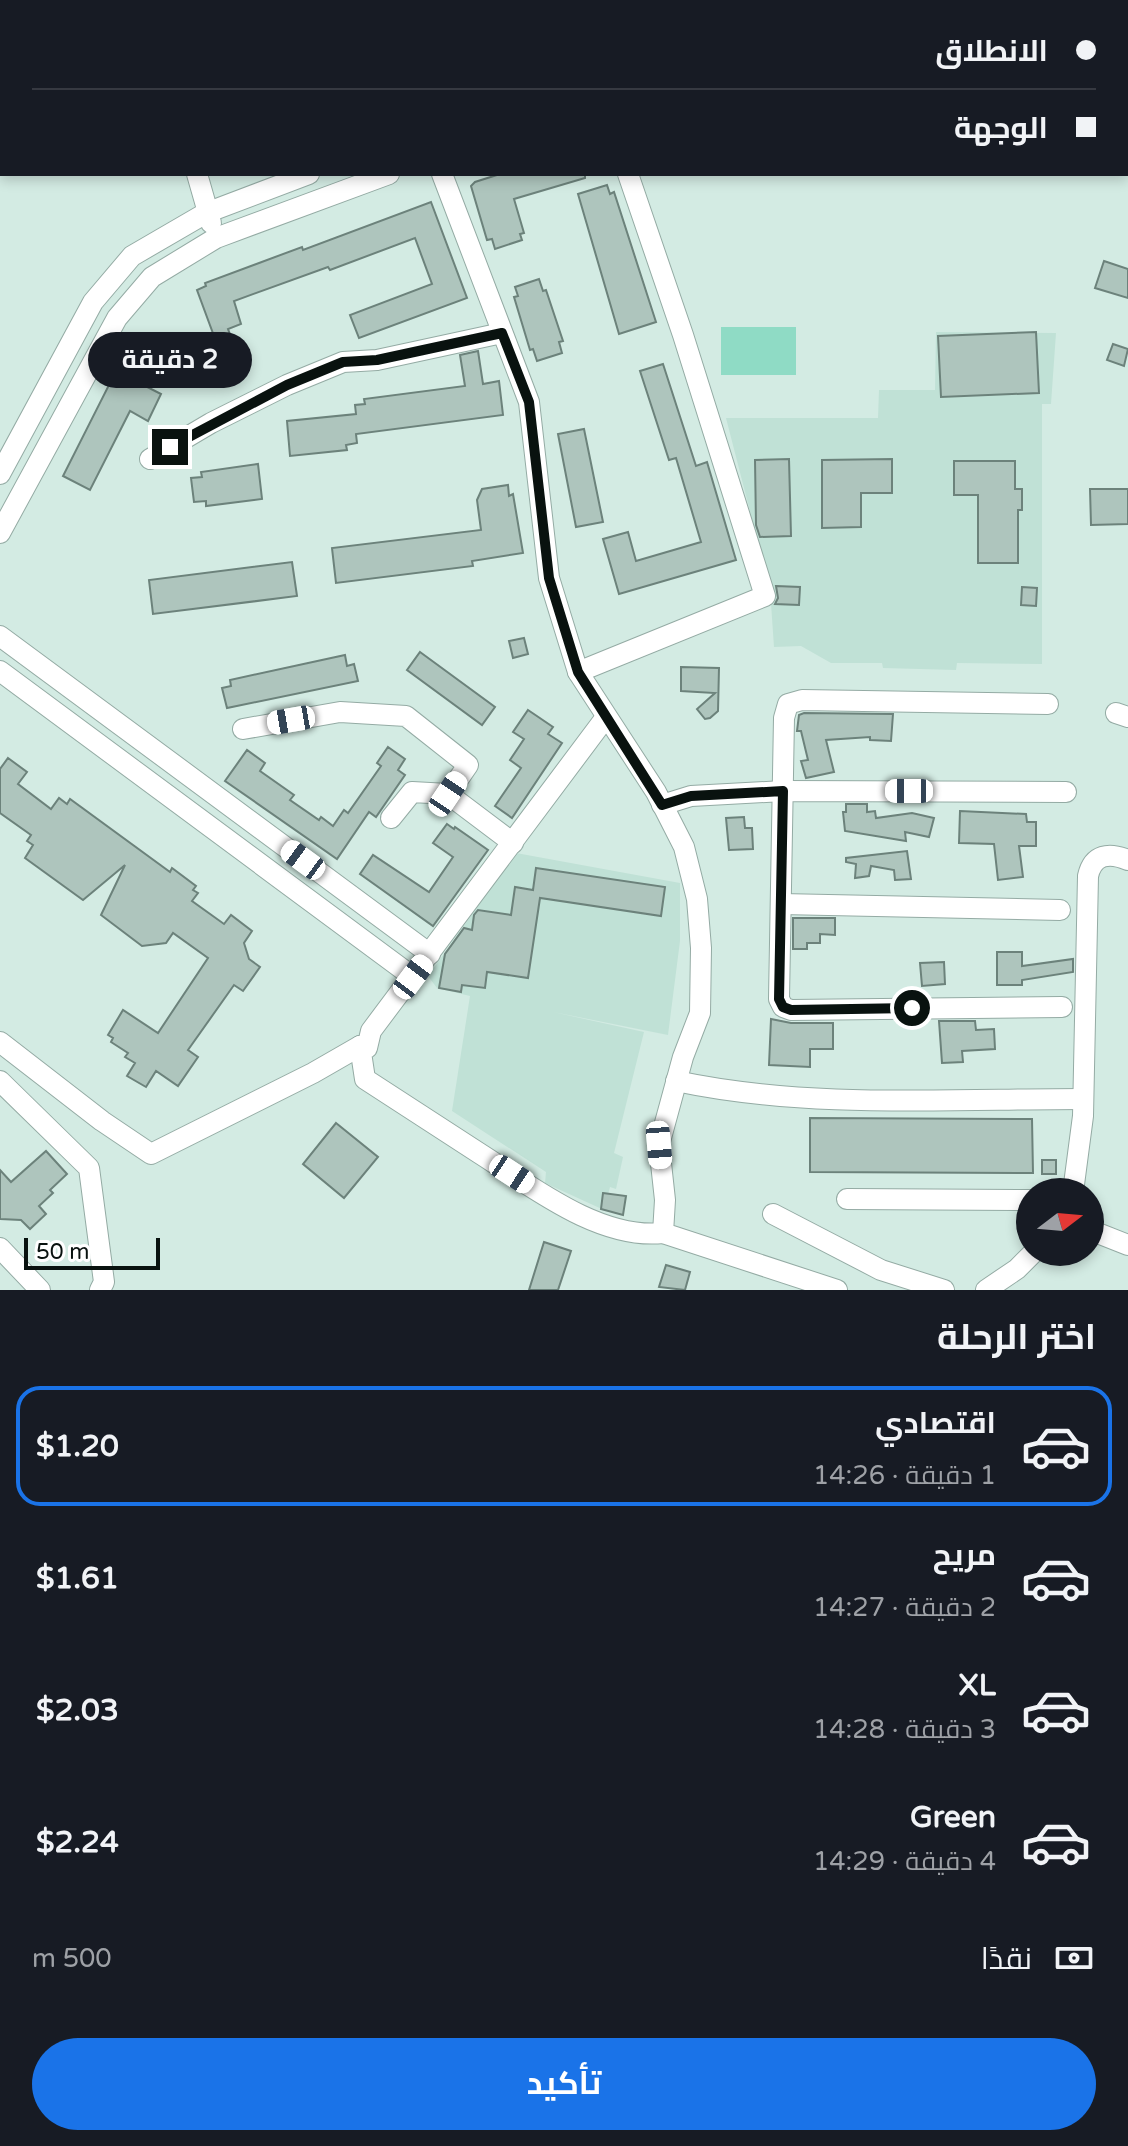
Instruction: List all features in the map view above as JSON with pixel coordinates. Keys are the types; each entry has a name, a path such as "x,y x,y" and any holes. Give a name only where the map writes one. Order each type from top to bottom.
{"street":[{"path":"197,176 206,213 216,238"},
{"path":"0,474 93,302 132,256 206,213 304,176"},
{"path":"0,533 117,318 152,277 216,238 384,176"},
{"path":"443,176 529,402 549,578 578,672 662,805 684,847 697,899 701,948 700,1013 676,1081 659,1145 665,1200 663,1233"},
{"path":"578,672 765,596 683,335 629,176"},
{"path":"150,459 211,423 287,385 343,362 377,360 502,333"},
{"path":"0,636 430,954"},
{"path":"0,671 413,977"},
{"path":"1048,704 795,701 785,711 779,999 787,1009 1062,1007"},
{"path":"243,729 340,712 406,716 468,765 448,794"},
{"path":"0,1042 102,1121 151,1154 313,1073 360,1046 367,1048 371,1031 606,717"},
{"path":"662,805 691,796 783,791 1066,792"},
{"path":"391,818 412,792 448,794 513,843"},
{"path":"1075,1178 1083,1099 1088,876 1094,862 1100,857 1115,855 1128,860"},
{"path":"781,904 1060,910"},
{"path":"360,1046 365,1079 557,1204 617,1229 644,1235 663,1233 837,1290"},
{"path":"0,1081 89,1168 104,1282 100,1290"},
{"path":"676,1081 726,1092 808,1099 1083,1099"},
{"path":"847,1199 1016,1200"},
{"path":"773,1214 881,1270 944,1290"},
{"path":"1104,1236 1128,1245"},
{"path":"0,1248 40,1290"},
{"path":"986,1290 1020,1266"}],"shaded area":[{"path":"936,332 1056,333 1051,404 1042,404 1042,664 957,663 956,670 883,668 882,663 831,663 801,646 774,647 770,589 726,418 878,418 879,390 935,390"},
{"path":"516,853 680,883 680,941 668,1035 553,1012 644,1032 614,1153 623,1157 616,1189 610,1187 604,1210 545,1183 546,1172 452,1111 470,996 437,988 428,976"}],"green space":[{"path":"721,327 796,327 796,375 721,375"}],"building":[{"path":"494,176 585,176 514,199 524,233 520,234 522,240 495,249 492,239 487,240 471,186"},
{"path":"607,185 610,194 614,192 656,322 619,334 578,194"},
{"path":"431,202 467,298 359,338 350,315 432,284 415,238 234,301 241,324 228,329 236,350 221,355 197,290 206,286 205,283"},
{"path":"1104,261 1128,269 1128,298 1095,288"},
{"path":"539,279 543,291 546,290 563,341 559,342 562,353 537,361 533,349 530,350 514,297 518,296 515,287"},
{"path":"1036,332 1039,393 941,397 938,336"},
{"path":"1113,344 1128,349 1124,366 1107,360"},
{"path":"478,351 483,384 499,381 503,415 356,434 357,443 346,445 347,450 290,456 287,421 356,414 355,405 365,404 364,399 465,386 460,355"},
{"path":"663,364 696,466 707,462 736,560 619,594 603,539 628,532 636,561 701,542 676,458 669,460 640,371"},
{"path":"116,371 161,394 148,421 130,411 90,490 63,476"},
{"path":"584,429 603,522 576,527 558,434"},
{"path":"789,459 791,536 760,537 756,525 755,460"},
{"path":"892,459 892,493 861,493 861,527 822,528 822,460"},
{"path":"954,461 1015,461 1015,489 1022,489 1022,510 1018,510 1018,563 978,563 978,495 954,495"},
{"path":"258,464 262,499 206,506 206,501 194,502 191,478 202,477 201,472"},
{"path":"508,485 509,496 513,494 523,553 472,561 473,566 336,583 332,548 481,530 477,500 482,489"},
{"path":"1090,489 1128,489 1128,524 1091,525"},
{"path":"292,562 297,596 153,614 149,580"},
{"path":"776,586 800,587 799,605 775,604 778,598"},
{"path":"1022,587 1037,588 1036,606 1021,605"},
{"path":"524,638 528,654 513,658 509,641"},
{"path":"420,652 495,707 482,725 407,670"},
{"path":"345,655 347,666 354,664 358,681 227,708 222,688 231,686 230,680"},
{"path":"681,667 719,668 718,711 710,718 705,719 697,709 715,693 681,691"},
{"path":"528,710 553,727 548,734 562,743 512,818 495,806 521,768 510,760 524,739 513,732"},
{"path":"893,714 891,741 870,740 870,737 826,740 834,772 806,778 801,761 808,760 801,731 797,731 799,715"},
{"path":"388,747 405,759 398,770 405,775 376,817 369,812 337,859 225,781 247,750 265,763 260,771 294,795 290,800 333,826 344,810 348,813 381,766 377,763"},
{"path":"8,758 27,772 18,784 51,809 59,798 67,804 70,799 170,872 172,868 196,886 193,890 198,893 192,901 224,924 231,915 252,931 244,943 249,959 260,967 243,991 234,985 188,1050 198,1057 178,1086 156,1071 146,1087 127,1076 135,1063 125,1057 128,1053 111,1042 113,1038 108,1035 123,1010 158,1033 208,958 173,933 166,943 142,946 101,915 125,865 83,900 25,858 33,845 27,841 31,835 0,813 0,769"},
{"path":"846,804 867,804 867,812 875,811 876,818 912,813 934,818 929,837 905,832 906,841 845,831 843,812 846,812"},
{"path":"960,811 1026,814 1027,822 1036,822 1036,846 1019,846 1023,877 998,880 994,844 959,843"},
{"path":"744,817 745,828 752,828 753,849 729,850 726,818"},
{"path":"447,824 488,850 433,926 360,874 373,855 429,892 453,857 433,843"},
{"path":"907,851 911,879 895,880 894,870 871,866 869,876 855,878 856,864 846,862 846,858"},
{"path":"536,868 665,887 661,916 540,898 528,978 487,972 485,988 462,985 461,992 439,988 445,954 464,928 472,930 478,910 511,915 515,887 533,890"},
{"path":"793,918 835,918 835,935 820,934 820,943 807,943 807,949 793,949"},
{"path":"997,952 1022,952 1022,966 1073,959 1073,972 1022,980 1022,985 997,985"},
{"path":"944,962 945,984 922,986 920,963"},
{"path":"771,1019 791,1023 833,1023 833,1049 810,1049 810,1067 769,1065"},
{"path":"939,1021 975,1021 976,1030 994,1029 995,1049 962,1051 963,1062 942,1063"},
{"path":"810,1118 1032,1119 1033,1173 810,1172"},
{"path":"336,1123 378,1157 344,1198 303,1164"},
{"path":"46,1151 67,1174 39,1206 46,1214 30,1229 21,1220 0,1219 0,1170 11,1182"},
{"path":"1042,1160 1056,1160 1056,1174 1042,1174"},
{"path":"603,1193 626,1196 623,1215 601,1209"},
{"path":"544,1242 571,1251 558,1290 529,1290"},
{"path":"666,1265 690,1272 685,1290 659,1287"}],"route":[{"path":"170,447 287,385 343,362 377,360 502,333 529,402 549,578 578,672 662,805 691,796 783,791 779,999 783,1007 791,1010 912,1008"}]}
